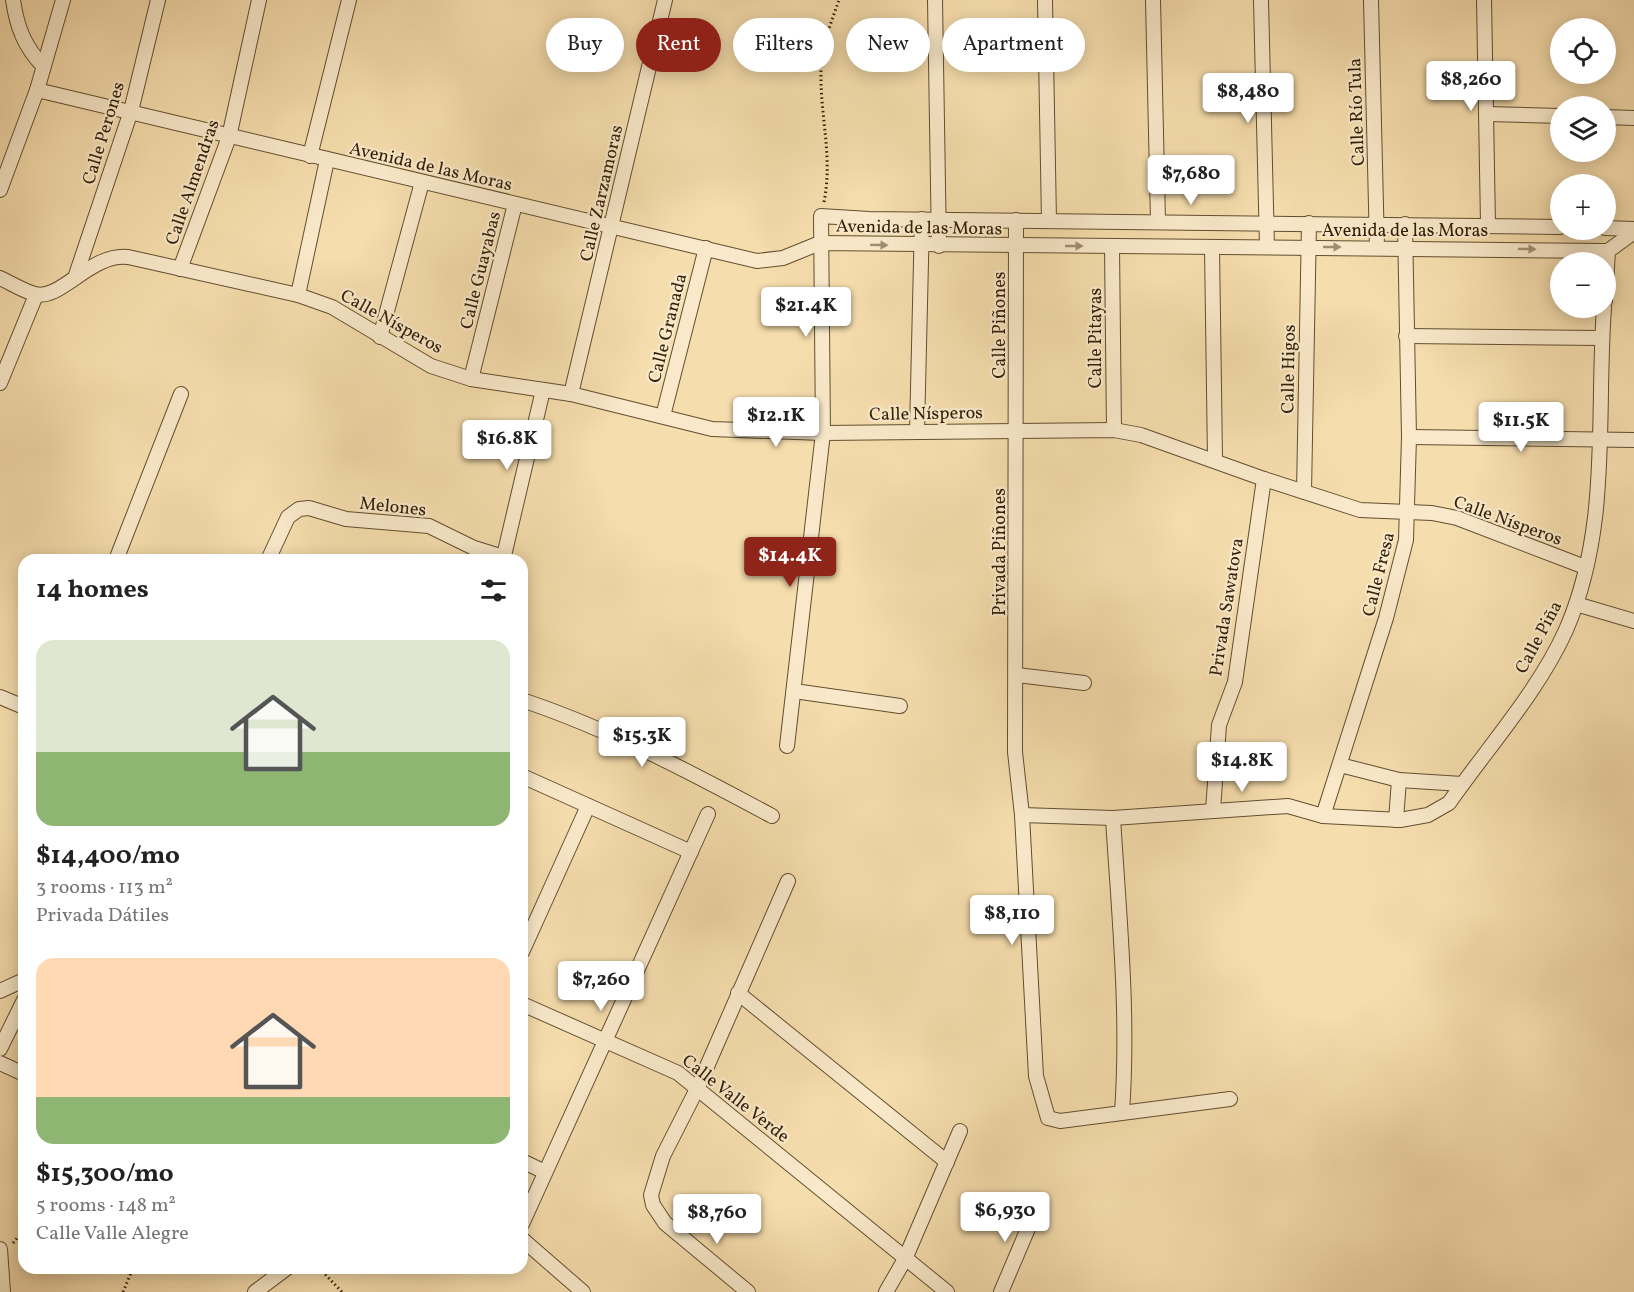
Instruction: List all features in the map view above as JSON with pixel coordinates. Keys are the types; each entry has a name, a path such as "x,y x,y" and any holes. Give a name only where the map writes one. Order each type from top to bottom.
{"street":[{"path":"13,0 20,35 30,52 43,66"},
{"path":"0,190 37,90 63,0"},
{"name":"Calle Perones","path":"76,275 131,111 158,0"},
{"name":"Calle Almendras","path":"180,269 229,137 259,0"},
{"path":"310,156 349,0"},
{"name":"Calle Zarzamoras","path":"571,394 665,0"},
{"path":"936,0 939,246"},
{"path":"1045,0 1049,220"},
{"path":"1153,0 1158,222"},
{"path":"1261,0 1267,247"},
{"name":"Calle Río Tula","path":"1371,0 1377,247"},
{"path":"1484,0 1488,224"},
{"name":"Avenida de las Moras","path":"37,90 737,258 768,261 820,243 922,246 1404,247 1608,250"},
{"path":"1487,114 1550,116"},
{"path":"1616,117 1634,118"},
{"path":"298,295 327,160"},
{"path":"380,337 422,182"},
{"name":"Calle Guayabas","path":"471,379 515,204"},
{"path":"787,746 823,433 821,216"},
{"name":"Avenida de las Moras","path":"821,216 1550,227"},
{"path":"917,431 922,219"},
{"name":"Calle Piñones","path":"1016,220 1018,246 1017,430"},
{"name":"Calle Higos","path":"1304,492 1309,223"},
{"name":"Calle Fresa","path":"1323,816 1386,618 1406,540 1409,437 1405,224"},
{"path":"1616,229 1634,231"},
{"path":"1608,250 1634,231"},
{"name":"Calle Pitayas","path":"1112,247 1114,430"},
{"path":"1212,247 1215,459"},
{"name":"Calle Granada","path":"663,416 706,249"},
{"name":"Calle Nísperos","path":"36,295 53,292 66,285 76,275 101,262 121,256 298,295 332,307 431,366 471,379 571,394 712,429 823,433 1114,430 1142,435 1215,459 1264,479 1360,510 1408,512 1457,518 1585,567"},
{"path":"0,278 36,295 0,383"},
{"name":"Calle Piña","path":"1022,815 1113,818 1288,806 1323,816 1396,820 1415,819 1439,810 1449,803 1539,678 1565,632 1576,604 1598,503 1602,438 1603,318"},
{"path":"1406,336 1602,338"},
{"path":"504,554 543,390"},
{"path":"118,554 181,394"},
{"name":"Privada Piñones","path":"1017,430 1015,752 1022,815 1036,1076 1048,1118 1060,1121 1122,1112"},
{"path":"1409,437 1634,440"},
{"name":"Privada Sawatova","path":"1213,811 1219,725 1234,682 1264,479"},
{"name":"Melones","path":"270,554 282,525 294,511 315,508 346,519 429,526 491,554"},
{"path":"1576,604 1634,621"},
{"path":"1017,675 1084,683"},
{"path":"794,691 900,706"},
{"path":"0,697 18,704"},
{"path":"528,702 564,714 710,783 772,816"},
{"path":"1340,765 1399,780 1462,784"},
{"path":"528,779 691,852"},
{"path":"1396,820 1399,780"},
{"path":"528,939 588,806"},
{"path":"528,1211 708,813"},
{"path":"1113,818 1119,895 1124,1075 1122,1112 1230,1099"},
{"path":"748,1292 665,1223 652,1205 651,1195 656,1172 698,1087 788,881"},
{"path":"0,991 18,983"},
{"path":"738,993 947,1162"},
{"name":"Calle Valle Verde","path":"528,1007 678,1073 947,1292"},
{"path":"0,1049 18,1012"},
{"path":"0,1063 18,1071"},
{"path":"886,1292 905,1259 960,1131"},
{"path":"528,1164 546,1172"},
{"path":"1001,1292 1038,1205"},
{"path":"528,1244 583,1292"},
{"path":"1,1252 3,1292"},
{"path":"255,1292 278,1274"}],"path":[{"path":"821,216 828,175 828,156 821,70 825,44 839,0"},
{"path":"123,1292 130,1274"},
{"path":"325,1274 342,1292"}]}
